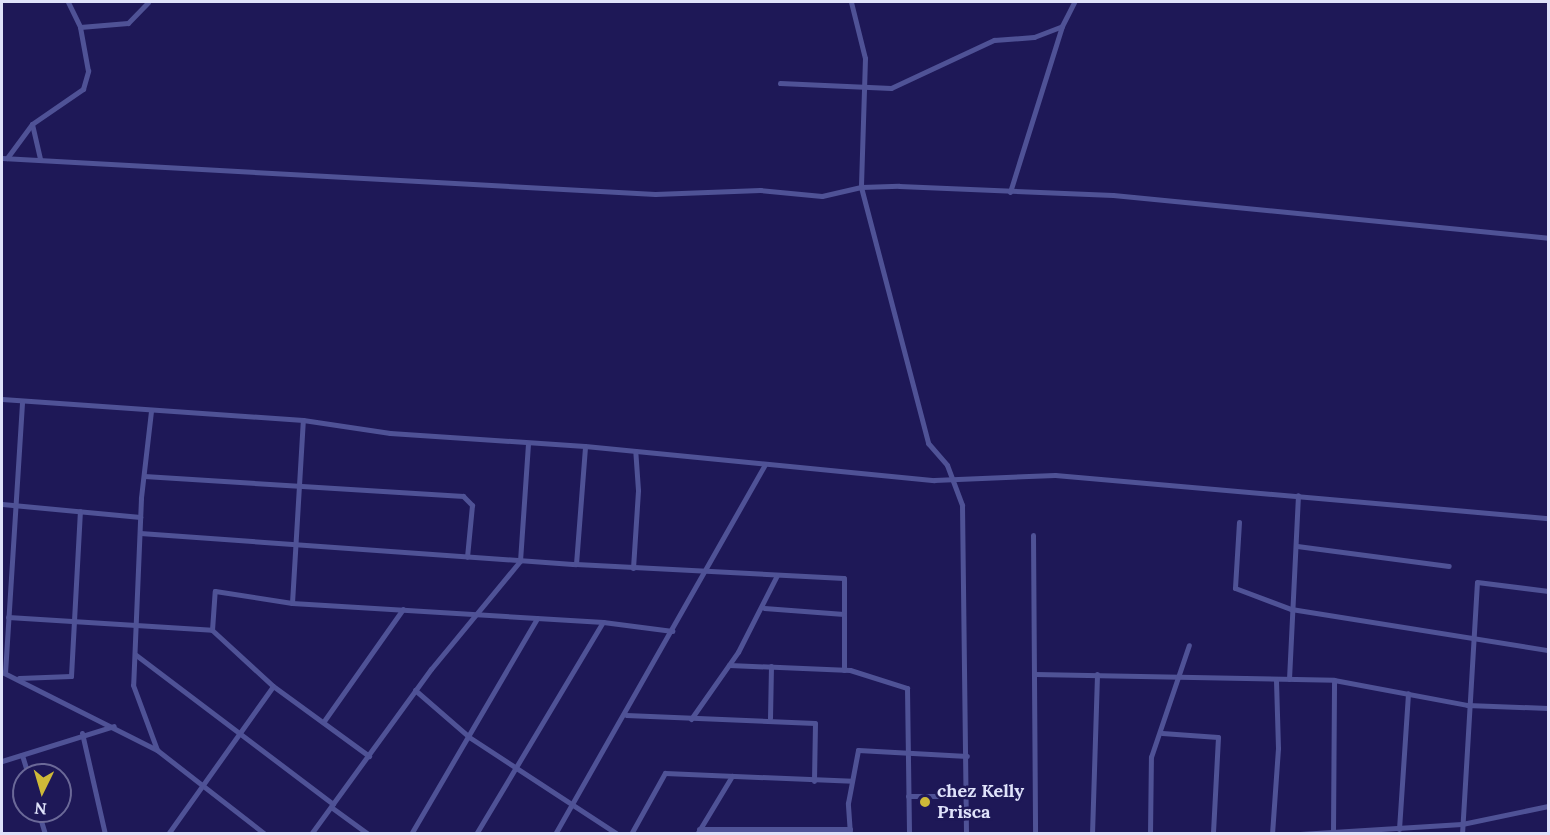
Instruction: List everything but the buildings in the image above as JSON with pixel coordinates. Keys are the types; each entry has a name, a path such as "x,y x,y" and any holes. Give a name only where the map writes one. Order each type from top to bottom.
{"street":[{"path":"4,158 32,124 83,89 88,71 80,27 68,2"},
{"path":"80,27 128,23 148,2"},
{"path":"851,2 865,58 861,187 927,438 946,465 948,479 962,505 968,795 966,834"},
{"path":"1010,192 1062,26 1074,2"},
{"path":"780,83 891,88 994,40 1034,37 1062,26"},
{"path":"32,124 40,160"},
{"path":"4,158 332,173 412,184 655,194 760,190 822,196 861,187 1113,195 1548,238"},
{"path":"2,399 303,420 390,433 585,446 765,465 948,479 1055,475 1548,518"},
{"path":"22,402 3,672 114,726 157,750 265,834"},
{"path":"151,411 140,517 133,685 157,750"},
{"path":"292,603 293,543 300,488 303,420"},
{"path":"311,834 415,690 520,561 528,443"},
{"path":"576,564 585,446"},
{"path":"633,568 638,490 635,451"},
{"path":"555,834 626,715 765,465"},
{"path":"144,476 300,488 463,496 472,505 467,557"},
{"path":"1288,679 1298,495"},
{"path":"2,504 140,517"},
{"path":"16,678 71,676 80,511"},
{"path":"1239,522 1235,588 1291,609 1474,642 1548,650"},
{"path":"140,533 520,561 844,578 844,670"},
{"path":"1033,535 1035,674 1032,783 1035,834"},
{"path":"1297,546 1449,566"},
{"path":"691,719 729,665 764,608 777,574"},
{"path":"1462,834 1467,705 1478,582 1548,591"},
{"path":"212,630 215,591 292,603 603,622 672,631"},
{"path":"764,608 844,614"},
{"path":"324,721 403,609"},
{"path":"8,617 212,630 273,686 369,756"},
{"path":"411,834 537,618"},
{"path":"477,834 603,622"},
{"path":"1150,834 1150,758 1162,733 1189,645"},
{"path":"136,655 368,834"},
{"path":"729,665 844,670 907,688 909,834"},
{"path":"771,666 771,718"},
{"path":"1035,674 1334,680 1467,705 1548,708"},
{"path":"1092,834 1097,674"},
{"path":"1272,834 1278,748 1275,679"},
{"path":"1333,832 1334,680"},
{"path":"168,834 201,784 273,686"},
{"path":"415,690 470,736 518,766 571,806 618,834"},
{"path":"1400,830 1408,693"},
{"path":"626,715 691,719 771,718 815,723 814,781"},
{"path":"2,761 82,733 114,726"},
{"path":"82,733 105,834"},
{"path":"1162,733 1218,737 1213,834"},
{"path":"698,831 850,831 852,780 858,750 967,756"},
{"path":"22,755 24,763"},
{"path":"631,834 665,773 814,781 852,780"},
{"path":"698,831 732,776"},
{"path":"908,796 968,795"},
{"path":"1300,834 1400,830 1462,824 1548,806"}],"place":[{"name":"chez Kelly Prisca","path":"925,802"}]}
